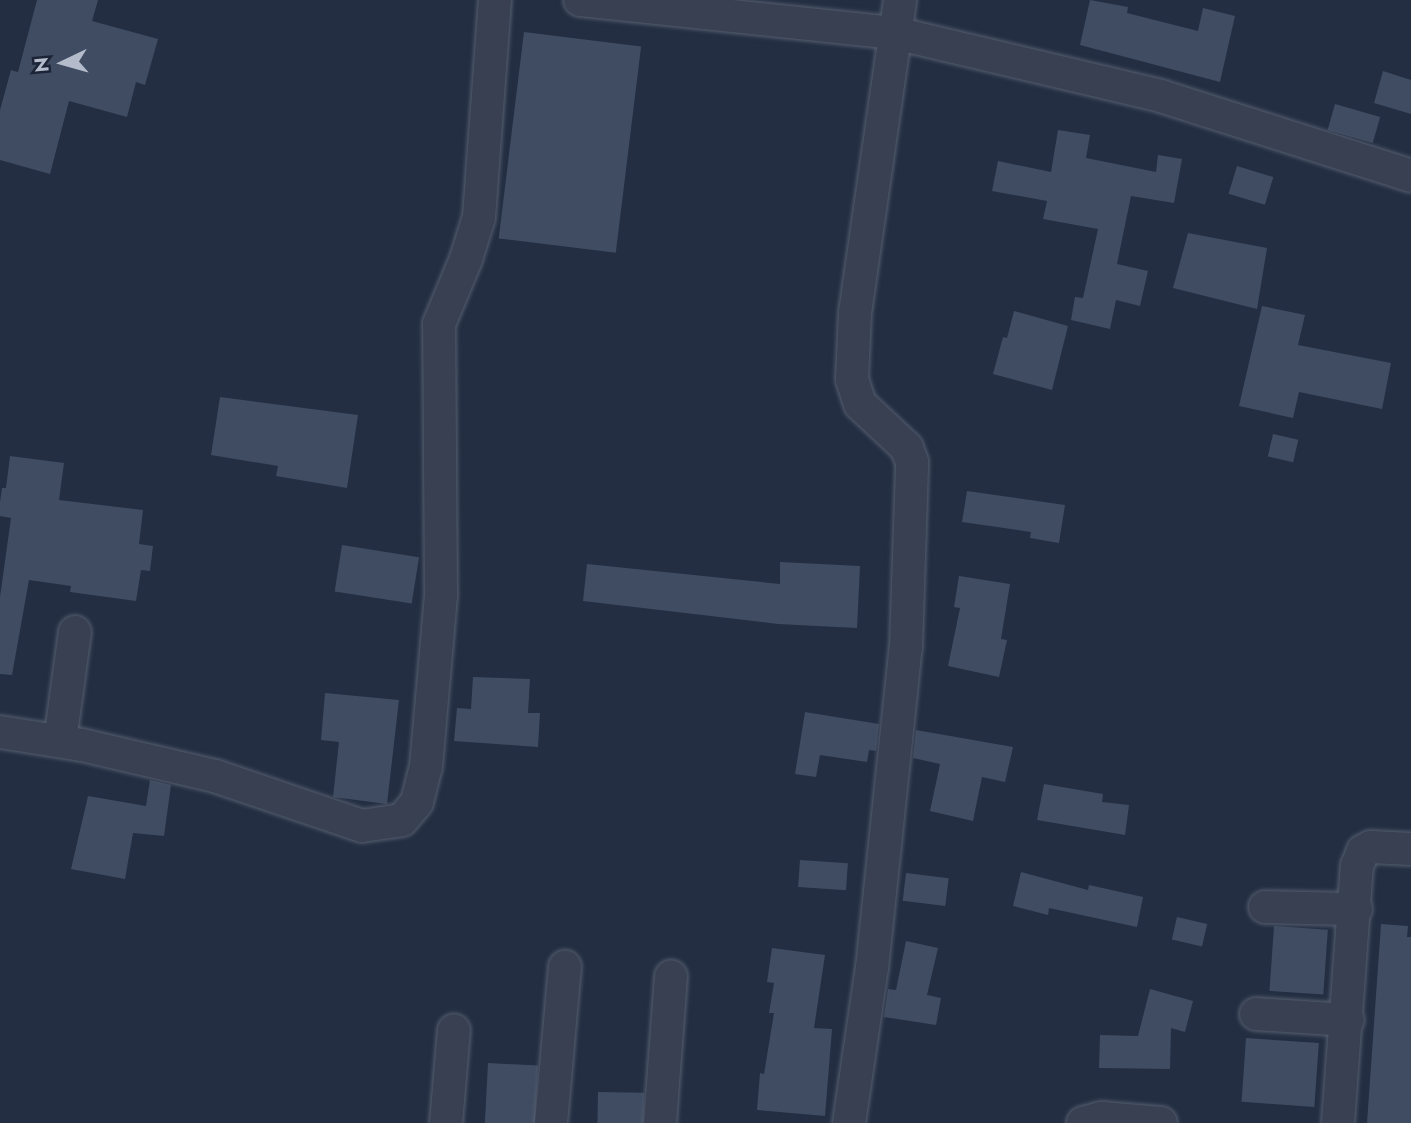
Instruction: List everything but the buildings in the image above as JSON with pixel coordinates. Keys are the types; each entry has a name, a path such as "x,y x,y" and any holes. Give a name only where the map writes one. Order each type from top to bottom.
{"street":[{"path":"0,732 60,741 215,776 362,826 402,820 417,802 426,767 441,596 439,324 466,259 479,217 495,0"},
{"path":"580,0 895,33 1161,96 1411,176"},
{"path":"849,1123 872,968 906,648 912,462 907,448 869,416 860,404 852,379 855,313 900,0"},
{"path":"60,741 75,632"},
{"path":"1338,1123 1348,1020 1357,866 1363,851 1371,847 1411,849"},
{"path":"1265,907 1356,909"},
{"path":"551,1123 565,967"},
{"path":"660,1123 671,976"},
{"path":"1256,1014 1348,1020"},
{"path":"446,1123 454,1030"},
{"path":"1083,1123 1101,1118 1161,1123"}]}
